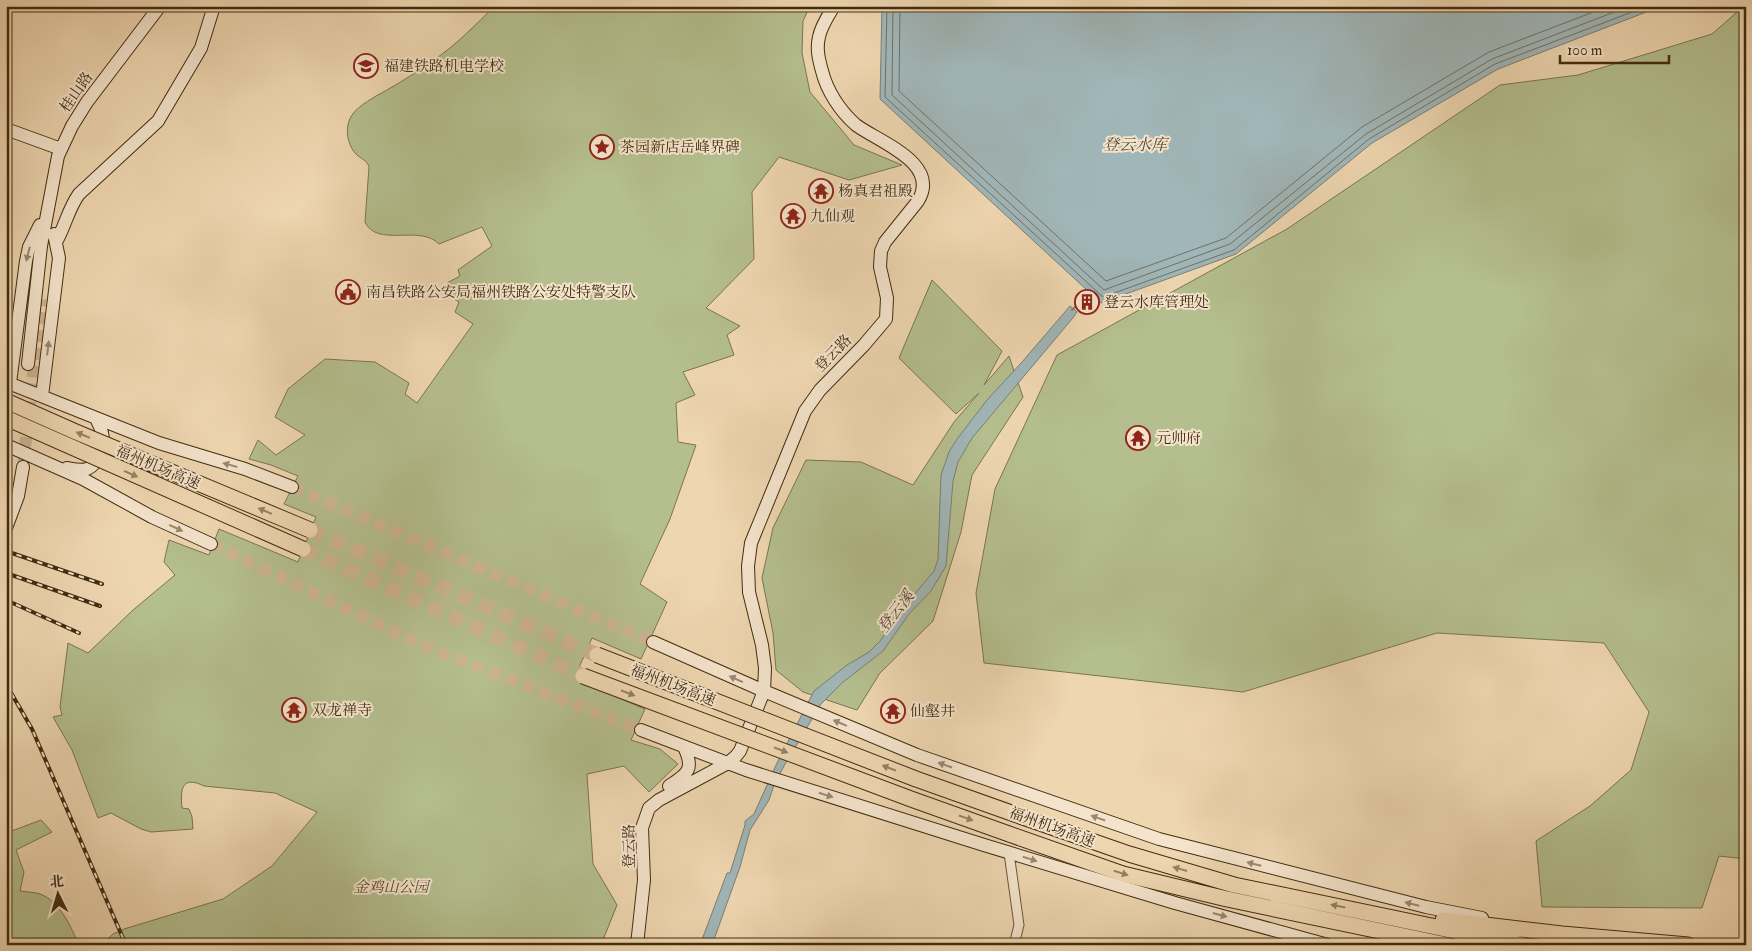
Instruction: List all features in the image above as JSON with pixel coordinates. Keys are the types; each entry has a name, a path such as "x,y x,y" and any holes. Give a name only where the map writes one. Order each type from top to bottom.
{"highway":[{"name":"福州机场高速","path":"6,401 310,530"},
{"name":"福州机场高速","path":"6,418 303,549"},
{"name":"福州机场高速","path":"597,655 916,779 1128,854 1234,885 1372,912 1523,945"},
{"name":"福州机场高速","path":"583,676 912,799 1123,874 1227,899 1448,945"},
{"path":"1372,912 1562,934 1688,945"},
{"path":"1370,929 1418,945"}],"main road":[{"name":"桂山路","path":"28,364 41,246 52,180 61,149 72,126 88,102 160,6"},
{"path":"56,242 71,206 79,194 149,131 162,115 201,48 214,6"},
{"name":"登云路","path":"637,945 644,880 642,828 652,803 728,763 740,751 764,691 765,668 762,644 749,592 748,566 751,543 805,411 820,390 879,329 886,319 887,298 880,267 881,251 889,237 918,201 923,188 921,175 914,163 856,125 840,107 826,85 818,57 818,44 822,27 834,6"},
{"path":"6,129 61,149"},
{"path":"42,396 59,258 48,210"},
{"path":"48,210 29,247 8,383 159,443 238,467 292,487"},
{"path":"52,465 78,470 88,468 94,463 99,456 103,439 102,431 96,418"},
{"path":"6,445 83,479 152,517 211,544"},
{"path":"6,509 20,467 18,496 6,528"},
{"path":"653,642 917,755 1159,839 1426,907 1562,934 1632,945"},
{"path":"640,730 746,770 1009,853 1175,903 1328,945"},
{"path":"652,803 662,791 681,778 688,770 689,760 684,747"}],"street":[{"path":"1009,853 1020,925 1014,945"}],"green space":[{"name":"金鸡山公园","path":"495,6 810,6 803,21 802,53 810,92 854,145 902,165 849,180 779,157 752,192 754,259 706,308 740,326 727,335 734,355 683,372 695,395 676,403 678,442 696,445 670,519 640,584 667,602 641,659 592,638 574,679 645,709 631,740 660,749 678,764 649,792 624,766 587,774 593,864 617,905 601,945 574,945 570,940 556,945 101,945 113,934 124,929 223,899 272,866 317,812 275,793 204,786 191,782 184,786 181,801 182,808 189,809 193,829 151,832 141,829 111,813 98,818 72,750 53,717 62,715 60,707 68,643 88,653 133,610 175,575 164,562 169,540 209,555 219,529 298,562 316,517 284,504 298,476 271,465 249,459 258,440 276,455 305,435 275,417 288,389 325,359 375,362 409,383 405,394 417,403 473,324 455,312 459,302 447,295 445,291 447,283 460,276 458,270 492,246 482,227 439,244 431,238 379,234 371,230 365,222 369,167 352,148 347,129 349,120 359,108 441,55 462,38"},
{"path":"1746,6 1746,859 1719,856 1702,908 1542,907 1536,841 1590,806 1631,770 1649,712 1604,643 1437,633 1243,692 984,663 976,593 995,489 1057,355 1287,229 1500,85 1578,75 1712,34"},
{"path":"932,280 1002,351 984,385 1009,356 1023,397 972,475 961,532 933,621 880,673 857,710 803,692 776,670 773,633 762,578 773,528 806,460 861,462 913,485 954,422 979,393 956,414 899,358"},
{"path":"41,820 52,832 16,850 24,872 20,891 40,894 53,902 64,915 79,945 6,945 6,834"}],"water":[{"name":"登云水库","path":"882,6 1662,6 1498,69 1372,143 1236,254 1101,303 880,99"},
{"path":"1070,306 1077,312 1072,319 972,438 958,462 953,481 946,566 931,591 909,614 883,651 842,683 821,704 784,766 769,800 750,830 740,867 712,945 700,945 727,873 730,873 745,821 754,814 777,763 814,691 847,665 869,652 880,641 908,602 934,571 938,559 941,475 949,452 987,400"}],"waterway":[{"name":"登云溪","path":"1072,310 1090,293"}],"tunnel":[{"path":"23,467 41,299"},
{"path":"292,487 653,642"},
{"path":"310,530 597,655"},
{"path":"211,544 424,646 641,730"},
{"path":"303,549 583,676"}],"railway":[{"path":"6,551 102,584"},
{"path":"6,573 100,606"},
{"path":"6,600 79,633"},
{"path":"6,684 32,729 126,945"}],"place":[{"name":"福建铁路机电学校","path":"366,66"},
{"name":"茶园新店岳峰界碑","path":"602,147"},
{"name":"杨真君祖殿","path":"821,191"},
{"name":"九仙观","path":"793,216"},
{"name":"南昌铁路公安局福州铁路公安处特警支队","path":"348,292"},
{"name":"登云水库管理处","path":"1087,302"},
{"name":"元帅府","path":"1138,438"},
{"name":"双龙禅寺","path":"294,710"},
{"name":"仙壑井","path":"893,711"}]}
